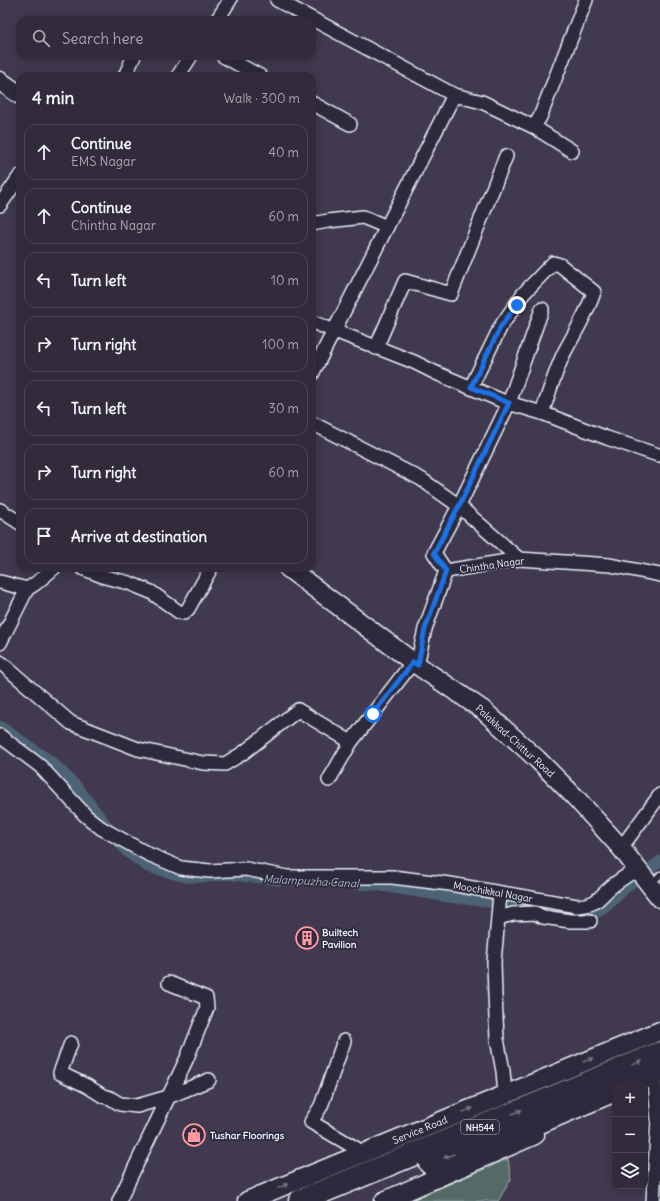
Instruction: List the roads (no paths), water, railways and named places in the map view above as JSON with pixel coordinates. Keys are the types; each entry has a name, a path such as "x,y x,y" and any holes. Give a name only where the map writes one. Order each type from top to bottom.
{"highway":[{"name":"NH544","path":"300,1201 660,1054"},
{"name":"NH544","path":"333,1201 382,1180 519,1131 612,1091"}],"street":[{"path":"220,16 230,0"},
{"path":"277,0 307,16"},
{"path":"534,127 540,118 586,0"},
{"path":"316,21 454,95 482,102 534,127 572,151"},
{"path":"127,72 132,60"},
{"path":"181,72 188,60"},
{"path":"230,60 253,72"},
{"path":"0,81 16,92"},
{"path":"316,366 454,95"},
{"path":"316,105 350,124"},
{"path":"376,348 405,281 451,294 506,156"},
{"path":"0,205 16,182"},
{"path":"316,223 328,220 363,217 387,227"},
{"path":"471,387 501,326 523,294 552,263 560,265 594,292 578,329 564,353 556,371 542,414"},
{"path":"446,571 434,553 459,506 509,403 542,309"},
{"path":"316,324 414,362 436,373 509,403 658,455"},
{"path":"316,425 421,479 459,506 519,559"},
{"path":"0,510 16,520"},
{"name":"Chintha Nagar","path":"415,664 425,629 446,571 519,559 610,565 660,575"},
{"path":"0,643 27,588 35,584 49,572"},
{"path":"92,572 151,592 164,603 179,612 184,613 188,609 209,572"},
{"name":"Palakkad-Chittur Road","path":"293,572 415,664 483,710 543,765 622,848 637,868 655,886"},
{"path":"0,582 27,588"},
{"path":"0,662 71,722 146,750 203,763 225,764 243,753 298,710 351,742"},
{"path":"328,780 351,742 415,664"},
{"name":"Moochikkal Nagar","path":"0,736 40,766 86,816 101,828 148,854 181,868 210,871 246,869 287,877 392,877 450,884 577,906 590,905 600,899 612,886 637,868"},
{"path":"622,848 660,795"},
{"path":"500,893 494,969 498,1039 505,1094"},
{"path":"498,918 513,914 535,913 543,917 570,921 590,921"},
{"path":"119,1201 187,1058 207,1008 206,998 169,983"},
{"name":"Service Road","path":"247,1201 660,1031"},
{"path":"344,1040 321,1106 311,1122 364,1153"},
{"path":"71,1043 60,1073 120,1104 137,1106 168,1097 209,1080"},
{"path":"653,1201 658,1120 655,1081"},
{"path":"384,1201 612,1102"}],"waterway":[{"name":"Malampuzha Canal","path":"0,726 53,763 78,788 127,852 148,867 186,877 208,877 225,874 279,880"},
{"name":"Malampuzha Canal","path":"574,916 592,914 606,907 630,884 660,861"},
{"name":"Malampuzha Canal","path":"334,883 376,885 449,897 521,906 539,910"}],"place":[{"name":"Builtech Pavilion","path":"307,938"},
{"name":"Tushar Floorings","path":"194,1135"}]}
